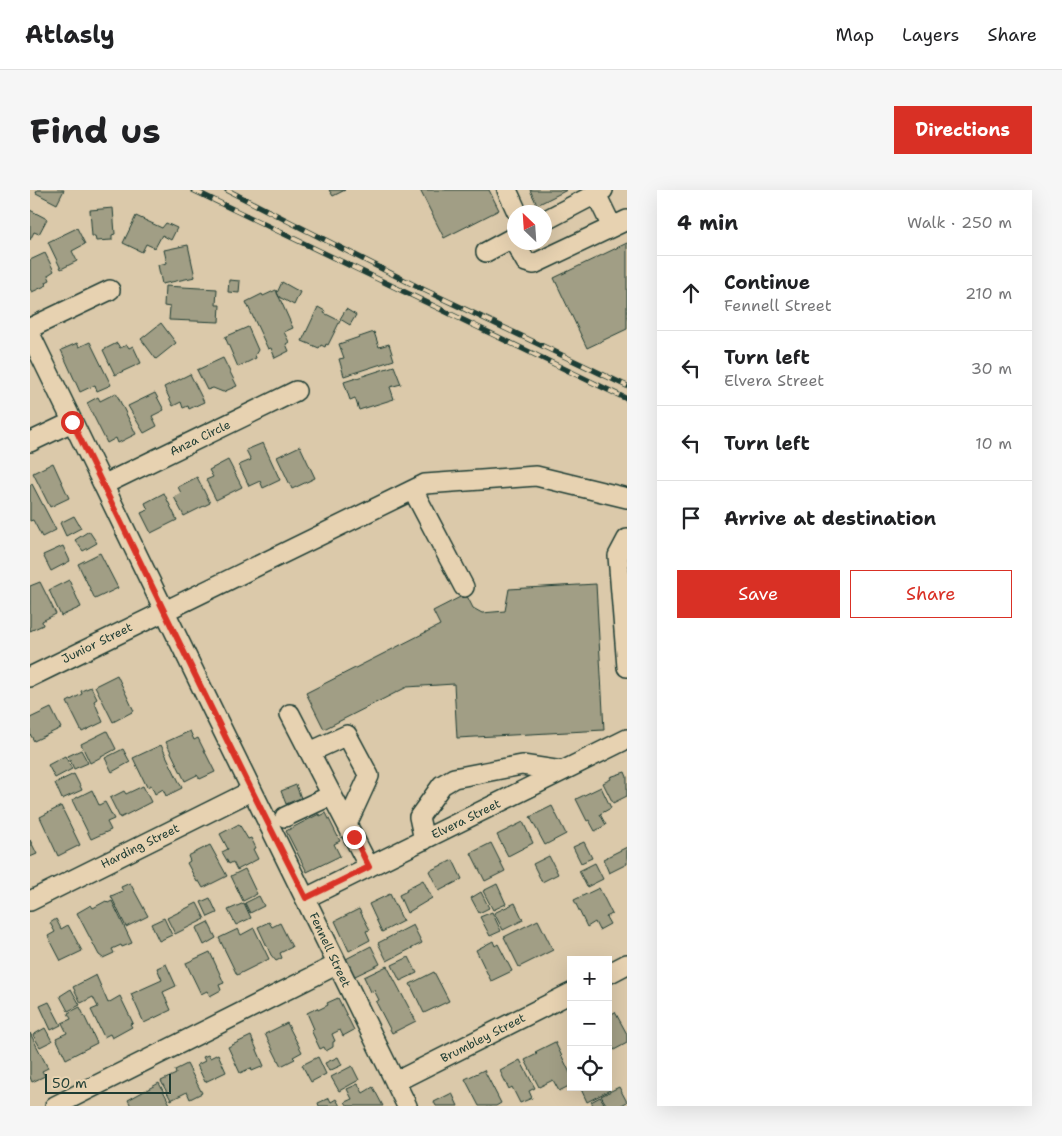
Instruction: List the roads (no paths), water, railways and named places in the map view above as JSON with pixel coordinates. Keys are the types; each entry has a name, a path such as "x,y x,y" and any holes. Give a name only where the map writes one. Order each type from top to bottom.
{"street":[{"path":"507,190 514,205"},
{"path":"520,250 526,262 534,264 620,223 599,192 552,217"},
{"path":"486,252 507,241"},
{"path":"30,328 110,290"},
{"name":"Fennell Street","path":"30,334 251,791 306,898 336,965 407,1106"},
{"name":"Anza Circle","path":"103,485 296,391"},
{"path":"30,442 72,422"},
{"name":"Junior Street","path":"30,677 425,484 536,476 627,498"},
{"path":"413,490 464,587"},
{"path":"627,539 618,556 627,667"},
{"path":"290,714 369,867"},
{"path":"310,752 348,735 369,776 347,824"},
{"name":"Elvera Street","path":"306,898 627,740"},
{"path":"424,840 419,817 442,785 454,778 522,765 562,771"},
{"name":"Harding Street","path":"30,901 251,791"},
{"path":"285,817 332,795"},
{"path":"612,972 627,964"},
{"path":"55,1106 336,965"},
{"name":"Brumbley Street","path":"395,1082 567,995"}],"railway":[{"path":"193,190 627,399"},
{"path":"227,190 416,286 627,386"}]}
